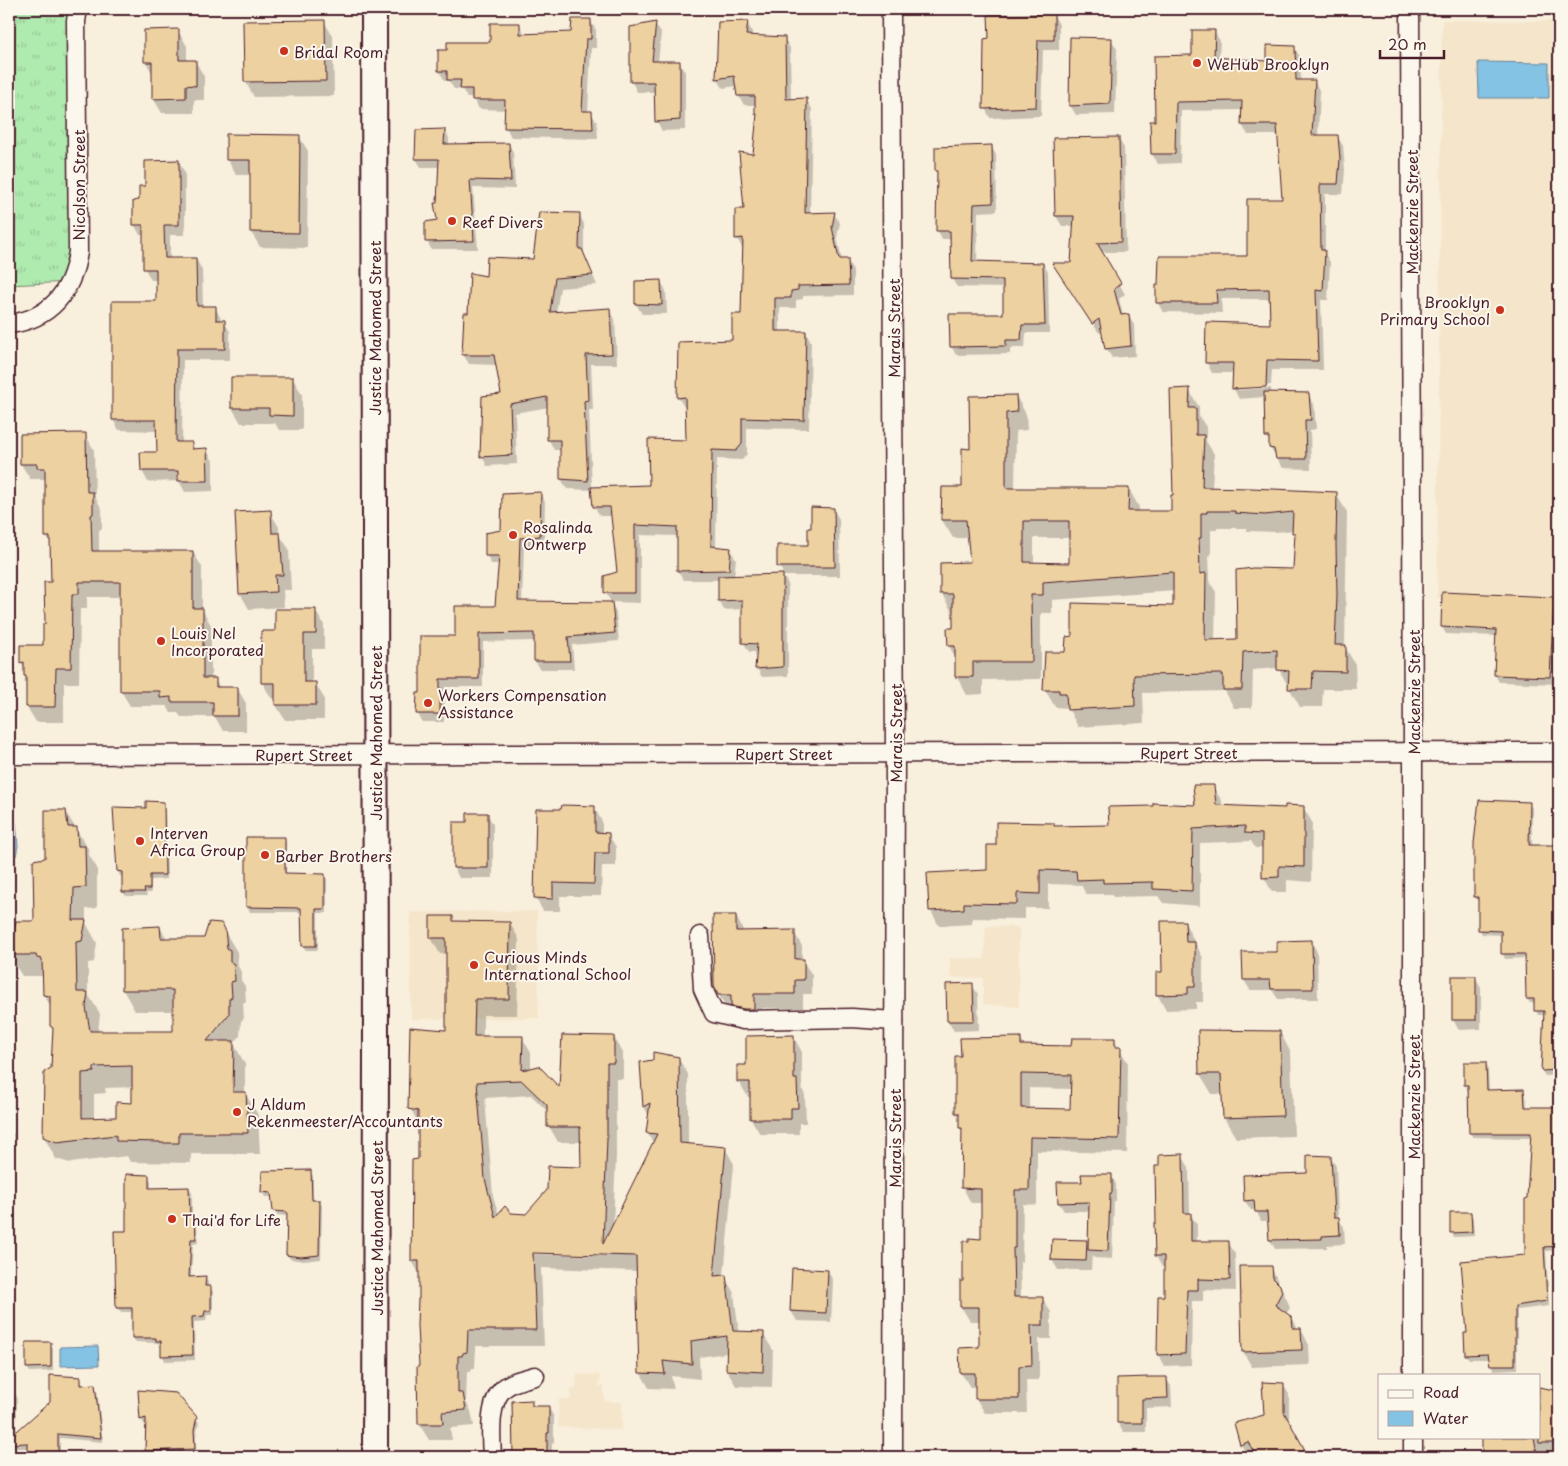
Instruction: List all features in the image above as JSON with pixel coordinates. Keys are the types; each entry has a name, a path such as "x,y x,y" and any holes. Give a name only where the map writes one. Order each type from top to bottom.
{"main road":[{"name":"Justice Mahomed Street","path":"374,9 375,1457"}],"street":[{"name":"Nicolson Street","path":"9,324 21,323 43,314 67,288 76,267 78,252 76,30 78,9"},
{"name":"Marais Street","path":"891,9 895,753 893,1457"},
{"name":"Mackenzie Street","path":"1410,9 1413,1374"},
{"name":"Rupert Street","path":"9,755 1559,752"},
{"path":"700,936 703,989 714,1013 743,1020 852,1018 894,1021"},
{"path":"492,1457 491,1431 494,1407 502,1390 516,1381 536,1376"},
{"path":"1413,1438 1413,1457"}],"shaded area":[{"name":"Brooklyn Primary School","path":"1442,20 1559,21 1559,600 1437,598"},
{"name":"Curious Minds International School","path":"537,911 539,1018 411,1019 410,912"},
{"path":"986,926 1019,927 1019,1007 983,1004 983,978 950,977 950,958 984,959"},
{"path":"577,1374 600,1375 599,1386 604,1386 604,1401 622,1402 622,1430 558,1427 559,1399 571,1399 571,1388 576,1388"}],"green space":[{"path":"9,9 70,9 70,282 9,285"}],"water":[{"path":"1478,62 1549,63 1549,98 1479,98"},
{"path":"9,822 16,822 18,846 16,856 9,857"},
{"path":"98,1346 99,1365 60,1366 60,1347"}],"building":[{"path":"1054,14 1054,40 1038,40 1036,107 983,109 984,39 989,38 988,15"},
{"path":"572,19 591,19 591,39 586,39 582,111 592,111 593,129 504,128 505,100 472,100 472,89 460,89 461,80 447,80 447,71 438,71 438,50 447,50 447,42 490,42 490,23 520,23 520,34 571,32"},
{"name":"Bridal Room","path":"325,20 326,81 244,82 243,21"},
{"path":"748,21 746,35 785,37 786,99 807,98 805,213 835,212 832,227 839,259 848,259 849,285 798,286 798,290 791,291 791,298 775,298 775,331 806,331 804,420 742,418 742,444 736,451 712,450 711,546 731,548 729,570 677,571 677,527 635,525 635,593 604,593 604,576 617,572 610,507 593,507 591,487 649,485 648,439 686,440 685,397 677,398 678,342 732,340 732,314 741,314 743,238 735,239 735,209 744,209 739,152 753,154 757,114 755,114 755,96 737,96 734,76 716,79 718,22"},
{"path":"656,22 652,61 680,61 680,120 655,122 654,82 630,82 630,27"},
{"path":"179,29 179,60 196,60 196,86 186,85 186,98 152,99 152,62 144,62 144,30"},
{"path":"1192,30 1215,30 1214,57 1267,61 1267,45 1295,46 1296,80 1315,80 1312,135 1338,135 1340,159 1338,184 1320,184 1321,250 1325,250 1323,291 1316,290 1318,361 1267,360 1266,387 1232,389 1233,363 1205,363 1206,322 1270,324 1269,289 1216,290 1217,303 1156,303 1159,256 1247,256 1247,199 1282,199 1277,125 1241,125 1242,101 1176,102 1175,154 1151,154 1150,121 1155,121 1154,56 1192,55"},
{"path":"1070,37 1112,38 1110,104 1069,106"},
{"path":"445,129 444,144 509,143 511,181 470,180 474,241 425,242 425,222 437,220 434,203 437,203 439,159 415,159 416,130"},
{"path":"226,134 300,135 299,233 250,232 250,160 226,160"},
{"path":"1119,137 1121,242 1097,243 1121,283 1114,289 1121,315 1129,314 1131,346 1105,349 1099,319 1092,324 1052,263 1071,263 1074,216 1055,216 1053,138"},
{"path":"992,145 993,203 974,204 972,261 1043,263 1045,325 1022,325 1021,340 1006,340 1006,346 950,347 949,314 1003,314 1003,280 951,279 950,231 936,231 937,171 935,171 935,147"},
{"path":"179,160 179,225 164,225 165,258 196,258 197,306 216,306 216,320 225,320 225,349 177,349 176,442 192,442 192,449 207,448 208,481 178,481 178,471 141,471 140,452 157,452 156,420 112,420 112,301 156,301 156,269 143,269 143,225 133,225 133,201 139,200 139,186 145,186 145,161"},
{"path":"539,212 580,213 579,249 582,249 593,275 555,278 550,312 610,308 612,354 586,355 588,400 584,401 588,481 560,479 560,440 547,440 547,397 510,404 512,455 480,457 482,396 501,394 494,355 462,355 464,313 468,313 470,273 486,276 487,257 533,259"},
{"path":"661,280 662,305 635,304 635,281"},
{"path":"231,377 293,377 293,416 269,415 269,408 231,408"},
{"path":"1190,388 1189,408 1196,408 1196,435 1204,435 1202,487 1337,492 1335,645 1346,645 1346,672 1313,671 1312,689 1288,689 1289,671 1277,670 1277,650 1243,652 1242,690 1223,690 1223,674 1134,675 1135,706 1067,710 1066,693 1059,693 1059,690 1043,690 1045,652 1065,652 1066,637 1072,636 1072,603 1173,606 1173,572 1043,582 1043,595 1031,595 1032,662 973,662 973,677 955,677 955,646 948,646 947,628 953,628 953,594 940,594 940,563 970,562 966,520 941,520 942,487 962,487 962,448 970,449 969,396 1016,395 1017,412 1006,413 1006,488 1129,488 1128,511 1171,511 1171,495 1173,495 1170,389","holes":["1207,511 1235,511 1235,513 1265,515 1293,512 1292,533 1295,533 1293,569 1253,568 1236,570 1237,639 1205,640 1206,573 1200,574 1199,538 1201,538 1201,513 1207,513","1024,521 1069,521 1069,563 1024,562"]},
{"path":"1264,392 1309,393 1311,420 1305,420 1306,459 1276,459 1274,449 1269,448 1269,437 1265,437"},
{"path":"86,433 87,492 93,492 93,514 91,515 92,551 193,551 193,608 203,608 203,678 216,678 216,687 238,687 238,716 213,716 213,702 171,702 171,697 160,698 160,691 120,691 120,582 79,582 79,594 72,594 71,668 56,668 55,707 26,707 26,676 24,676 24,662 20,663 20,645 43,645 43,624 45,624 44,582 51,582 50,537 45,537 45,468 37,468 37,464 20,464 20,434"},
{"path":"541,492 540,536 520,538 518,601 612,602 615,633 568,637 570,661 534,661 534,633 479,634 479,679 440,679 440,714 416,714 417,693 420,693 420,636 455,636 455,606 495,606 499,556 485,556 485,533 501,530 502,494"},
{"path":"811,507 834,508 835,567 777,567 777,545 808,545 808,528 811,528"},
{"path":"271,510 272,533 280,533 283,575 275,575 276,592 239,594 235,512"},
{"path":"783,574 783,667 755,669 757,644 742,643 742,600 718,601 718,576"},
{"path":"1442,592 1554,597 1550,677 1494,675 1496,630 1441,627"},
{"path":"275,609 316,609 316,634 304,634 304,682 316,682 316,705 275,705 275,683 261,683 261,631 275,631"},
{"path":"1193,785 1214,785 1216,805 1285,808 1285,805 1304,806 1304,867 1279,866 1279,877 1262,878 1262,834 1245,833 1245,826 1193,829 1192,891 1153,889 1153,882 1103,883 1103,879 1077,880 1076,871 1040,870 1040,894 1017,893 1017,904 964,903 964,909 929,911 927,873 987,870 987,845 996,845 996,822 1054,823 1054,826 1109,825 1108,807 1153,806 1153,803 1195,805"},
{"path":"1479,800 1530,802 1529,845 1559,845 1559,1070 1541,1071 1544,1011 1534,1011 1534,999 1526,999 1525,954 1501,954 1501,931 1478,930 1478,897 1474,897 1474,843"},
{"name":"Interven Africa Group","path":"146,801 164,802 165,875 150,875 150,889 144,889 145,892 122,892 122,872 117,871 113,807 146,808"},
{"path":"562,805 595,806 595,832 609,833 609,853 595,853 594,884 553,883 553,899 534,898 536,809 561,809"},
{"path":"45,810 66,810 68,827 77,827 78,846 85,846 86,887 74,888 73,920 86,920 82,941 76,942 77,992 88,992 86,1007 90,1031 173,1031 173,990 122,990 122,928 160,926 161,938 204,938 209,922 221,923 225,929 227,948 230,950 230,962 234,964 235,981 231,982 232,997 229,999 229,1014 207,1041 234,1041 233,1092 246,1092 248,1133 179,1133 179,1143 116,1141 116,1135 57,1142 43,1137 44,1072 51,1068 53,1028 50,1026 50,996 43,995 42,959 37,958 36,955 13,955 12,940 16,921 34,921 33,860 45,858","holes":["132,1066 132,1103 116,1102 116,1117 82,1118 82,1073 94,1072 94,1067"]},
{"path":"467,813 488,813 488,868 453,868 453,822 467,822"},
{"name":"Barber Brothers","path":"246,837 285,837 285,873 325,874 325,909 316,909 316,946 302,946 301,908 246,907"},
{"path":"713,915 736,915 736,931 795,930 795,959 804,959 804,980 795,980 795,994 754,994 754,1009 731,1006 731,995 718,995 714,986"},
{"path":"430,916 453,916 453,921 510,922 509,999 475,999 474,1036 523,1036 522,1070 539,1066 559,1087 562,1035 614,1036 614,1063 607,1063 607,1139 603,1244 657,1134 646,1133 650,1103 643,1107 640,1062 653,1060 653,1052 679,1057 680,1143 726,1147 714,1276 726,1275 733,1331 764,1332 763,1372 726,1370 727,1336 691,1341 692,1364 663,1361 665,1374 639,1373 636,1256 533,1253 536,1330 468,1330 467,1352 463,1353 462,1356 458,1356 458,1393 463,1393 466,1410 442,1412 443,1424 418,1424 417,1366 419,1366 417,1325 419,1261 411,1261 412,1160 418,1159 418,1111 408,1109 410,1027 446,1030 446,938 430,938","holes":["521,1080 547,1105 547,1127 580,1127 581,1167 548,1166 547,1190 526,1214 511,1213 505,1206 495,1217 485,1179 477,1082"]},
{"path":"1161,921 1185,921 1186,942 1195,942 1195,987 1188,987 1188,994 1156,995 1156,972 1162,972"},
{"path":"1312,940 1313,989 1271,989 1270,980 1243,980 1242,952 1277,952 1277,941"},
{"path":"1452,976 1476,976 1476,1020 1452,1020"},
{"path":"973,983 974,1021 947,1021 946,984"},
{"path":"1198,1030 1280,1031 1283,1116 1223,1118 1221,1074 1199,1074"},
{"path":"794,1035 794,1079 797,1079 798,1108 791,1108 791,1119 750,1119 750,1082 737,1082 737,1065 746,1065 746,1036"},
{"path":"1021,1037 1021,1045 1071,1046 1072,1038 1115,1038 1115,1047 1121,1047 1119,1139 1030,1137 1029,1190 1015,1190 1014,1297 1043,1297 1043,1325 1031,1325 1032,1365 1019,1366 1019,1399 975,1399 975,1373 960,1373 959,1348 979,1347 979,1307 960,1307 960,1281 963,1281 963,1241 969,1241 969,1238 981,1239 981,1189 961,1188 962,1128 959,1128 959,1113 955,1113 955,1056 961,1056 960,1038","holes":["1021,1074 1071,1075 1070,1109 1021,1108"]},
{"path":"1464,1062 1486,1062 1487,1090 1524,1089 1525,1107 1559,1107 1559,1246 1544,1247 1547,1301 1515,1306 1515,1365 1490,1365 1488,1354 1465,1355 1464,1333 1467,1333 1461,1261 1525,1255 1525,1199 1527,1198 1531,1133 1469,1133 1468,1085 1464,1085"},
{"path":"1183,1154 1184,1213 1191,1213 1191,1241 1229,1241 1230,1280 1198,1279 1198,1290 1187,1290 1185,1354 1157,1355 1158,1296 1164,1296 1164,1256 1155,1256 1155,1166 1159,1166 1159,1155"},
{"path":"1307,1155 1331,1156 1334,1217 1339,1217 1340,1235 1322,1236 1322,1239 1269,1240 1267,1212 1255,1212 1254,1200 1244,1201 1243,1175 1307,1173"},
{"path":"311,1170 312,1200 320,1200 319,1255 301,1257 286,1255 287,1212 273,1211 271,1193 261,1192 262,1171"},
{"path":"126,1174 149,1175 149,1188 189,1187 190,1217 195,1217 196,1239 191,1239 189,1277 206,1276 205,1286 211,1286 211,1311 205,1311 204,1316 192,1317 193,1355 161,1356 161,1341 156,1341 156,1338 132,1338 132,1308 116,1308 114,1231 126,1231"},
{"path":"1081,1174 1112,1174 1108,1251 1088,1250 1089,1202 1058,1203 1057,1182 1082,1182"},
{"path":"1450,1212 1471,1212 1472,1232 1450,1233"},
{"path":"1052,1239 1087,1240 1086,1261 1051,1260"},
{"path":"1240,1266 1272,1266 1273,1278 1280,1285 1282,1292 1275,1305 1292,1317 1293,1328 1301,1328 1302,1350 1242,1352"},
{"path":"792,1268 828,1270 826,1313 790,1311"},
{"path":"26,1342 51,1342 51,1367 26,1368"},
{"path":"50,1375 81,1377 81,1385 95,1384 101,1438 58,1434 58,1457 27,1457 27,1443 9,1444 9,1438 50,1402"},
{"path":"1167,1377 1168,1398 1142,1399 1142,1423 1117,1423 1117,1378"},
{"path":"1262,1382 1284,1383 1284,1412 1305,1450 1290,1457 1257,1457 1248,1442 1240,1445 1234,1423 1264,1415"},
{"path":"1540,1387 1559,1391 1559,1443 1539,1443"},
{"path":"138,1390 176,1393 197,1417 194,1430 195,1449 145,1451 146,1418 140,1420"},
{"path":"532,1400 532,1406 549,1406 547,1457 513,1457 512,1401"},
{"path":"1482,1438 1534,1438 1537,1454 1482,1453"}],"place":[{"name":"Bridal Room","path":"284,51"},
{"name":"WeHub Brooklyn","path":"1197,63"},
{"name":"Reef Divers","path":"452,221"},
{"name":"Brooklyn Primary School","path":"1500,310"},
{"name":"Rosalinda Ontwerp","path":"513,535"},
{"name":"Louis Nel Incorporated","path":"161,641"},
{"name":"Workers Compensation Assistance","path":"428,703"},
{"name":"Interven Africa Group","path":"140,841"},
{"name":"Barber Brothers","path":"265,855"},
{"name":"Curious Minds International School","path":"474,965"},
{"name":"J Aldum Rekenmeester/Accountants","path":"237,1112"},
{"name":"Thai'd for Life","path":"172,1219"}]}
